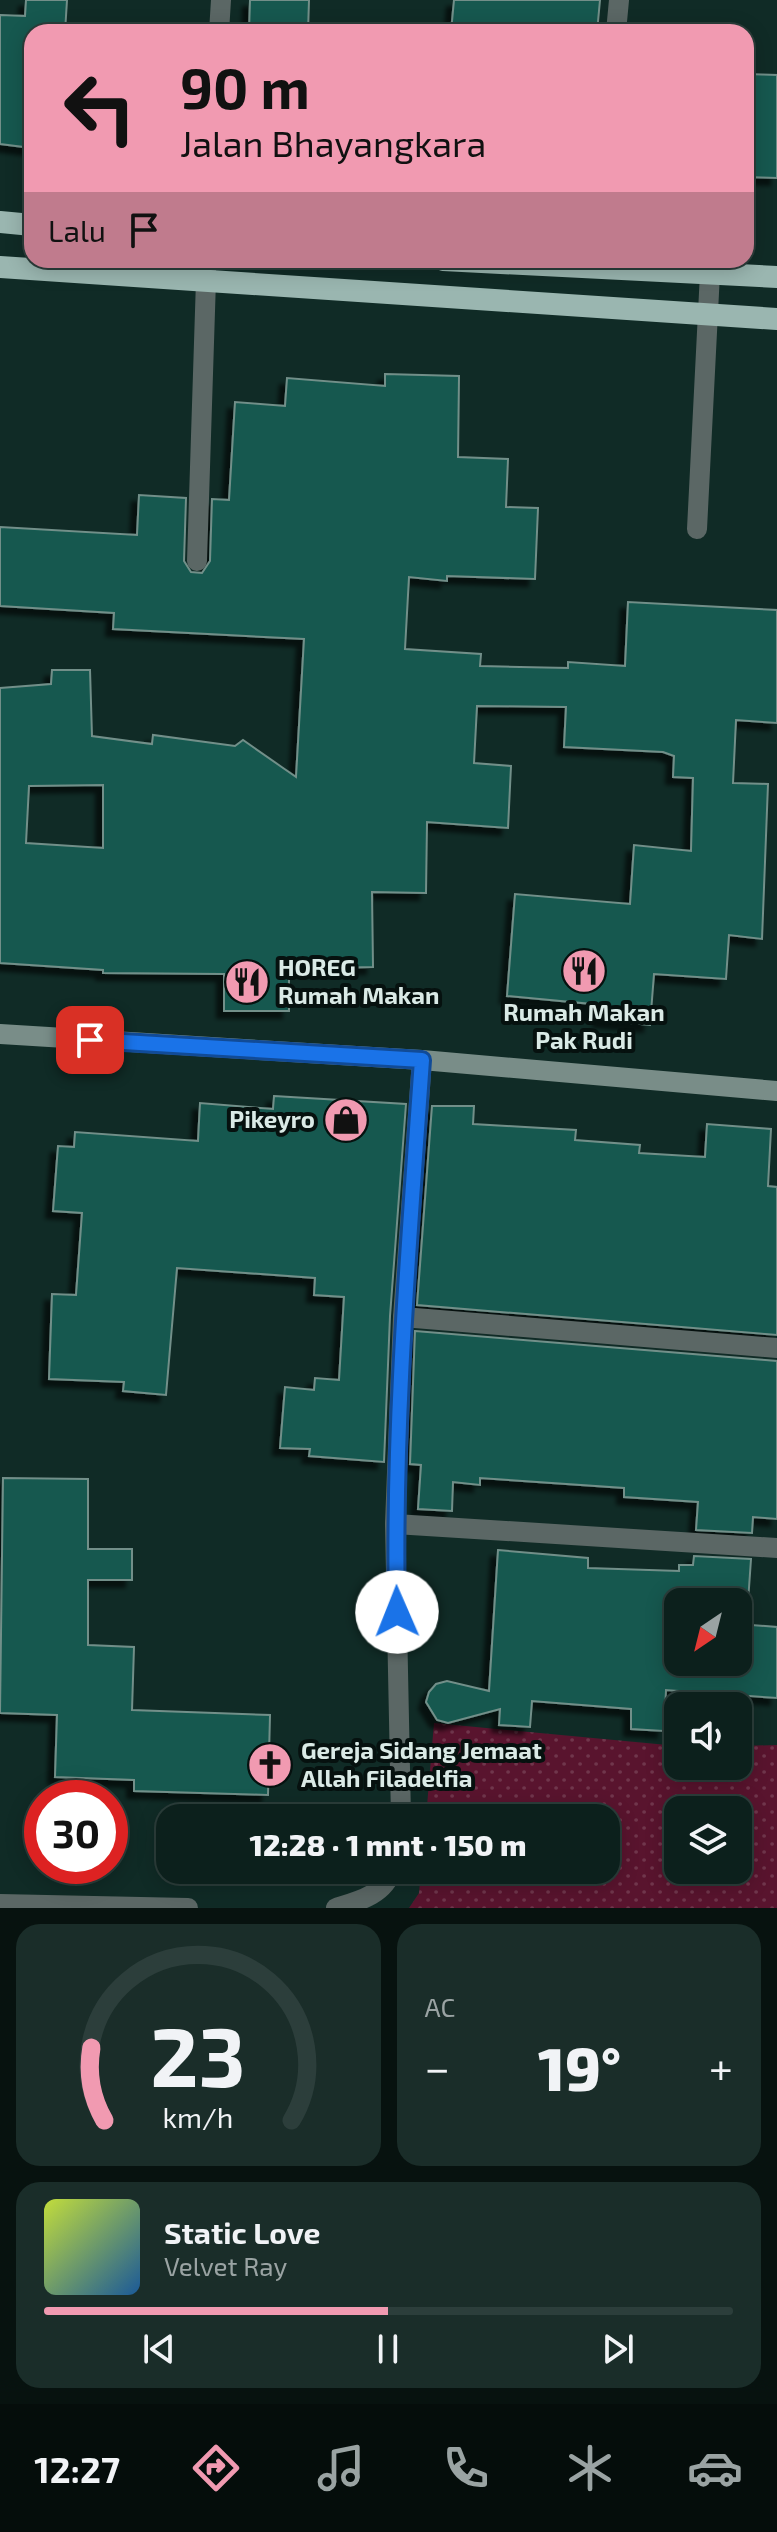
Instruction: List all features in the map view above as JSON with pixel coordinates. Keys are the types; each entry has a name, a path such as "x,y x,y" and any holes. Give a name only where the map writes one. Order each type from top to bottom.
{"highway":[{"path":"0,222 24,224"},
{"path":"0,267 24,267"},
{"path":"69,268 206,270 777,319"},
{"path":"654,268 777,277"}],"main road":[{"path":"0,1034 422,1060 777,1091"}],"street":[{"path":"220,24 221,0"},
{"path":"617,24 619,0"},
{"path":"197,561 206,270"},
{"path":"697,529 710,273"},
{"path":"401,1804 395,1524 403,1317 422,1060"},
{"path":"403,1317 777,1348"},
{"path":"395,1524 777,1548"},
{"path":"336,1908 368,1899 385,1884"},
{"path":"0,1904 188,1908"}],"shaded area":[{"path":"434,1723 664,1745 664,1780 752,1780 752,1746 777,1745 777,1908 409,1908 419,1893 420,1884 620,1884 620,1804 427,1804"}],"building":[{"path":"26,0 67,0 66,24 24,24 24,147 0,144 0,15 25,16"},
{"path":"250,0 309,0 308,24 249,24"},
{"path":"454,0 600,0 598,24 452,24"},
{"path":"754,74 777,75 777,178 754,177"},
{"path":"385,374 459,376 458,457 508,459 506,507 538,508 535,579 447,576 447,581 409,577 405,649 481,654 480,666 568,668 568,662 625,666 628,602 777,610 777,723 736,720 733,783 768,784 762,939 729,935 726,979 654,974 650,1025 600,1020 602,1005 507,996 515,894 630,904 634,845 691,851 693,778 673,777 674,756 663,752 564,747 566,707 477,706 474,763 511,766 508,828 427,822 426,893 372,892 373,967 289,969 289,1011 224,1011 224,974 103,973 103,970 0,963 0,688 51,684 52,670 90,670 92,736 152,744 153,735 235,746 243,740 296,777 304,639 113,629 114,613 0,606 0,527 137,535 139,495 186,498 184,561 191,572 202,573 210,561 212,499 229,500 235,402 285,406 287,378 385,386","holes":["103,785 103,848 26,843 29,786"]},
{"path":"274,1096 406,1104 390,1316 384,1462 309,1456 310,1449 280,1448 285,1387 314,1390 315,1378 339,1380 344,1297 314,1295 315,1278 177,1268 166,1395 123,1391 124,1382 49,1379 52,1294 76,1295 82,1213 53,1211 58,1146 74,1147 75,1132 198,1141 200,1103 273,1109"},
{"path":"432,1106 474,1106 473,1124 576,1130 575,1140 640,1145 639,1153 705,1157 707,1124 771,1129 768,1186 777,1187 777,1335 417,1305"},
{"path":"415,1331 777,1361 777,1519 753,1517 752,1533 696,1530 698,1502 624,1497 624,1488 480,1478 480,1485 453,1482 452,1511 418,1509 421,1465 410,1464"},
{"path":"3,1478 88,1479 88,1549 132,1549 132,1580 88,1580 88,1645 134,1647 132,1710 270,1715 268,1795 134,1791 134,1780 55,1777 57,1715 0,1713"},
{"path":"498,1550 588,1558 588,1568 679,1571 679,1565 693,1565 694,1556 751,1559 749,1588 664,1588 664,1676 752,1676 752,1625 777,1627 777,1698 752,1696 752,1692 666,1690 664,1731 631,1729 631,1709 532,1701 530,1727 499,1725 500,1709 448,1723 437,1720 426,1702 436,1684 447,1681 489,1691"}],"place":[{"name":"Rumah Makan Pak Rudi","path":"584,971"},
{"name":"HOREG Rumah Makan","path":"247,982"},
{"name":"Pikeyro","path":"346,1120"},
{"name":"Gereja Sidang Jemaat Allah Filadelfia","path":"270,1765"}],"route":[{"path":"90,1040 422,1060 403,1317 395,1524 397,1612"}]}
